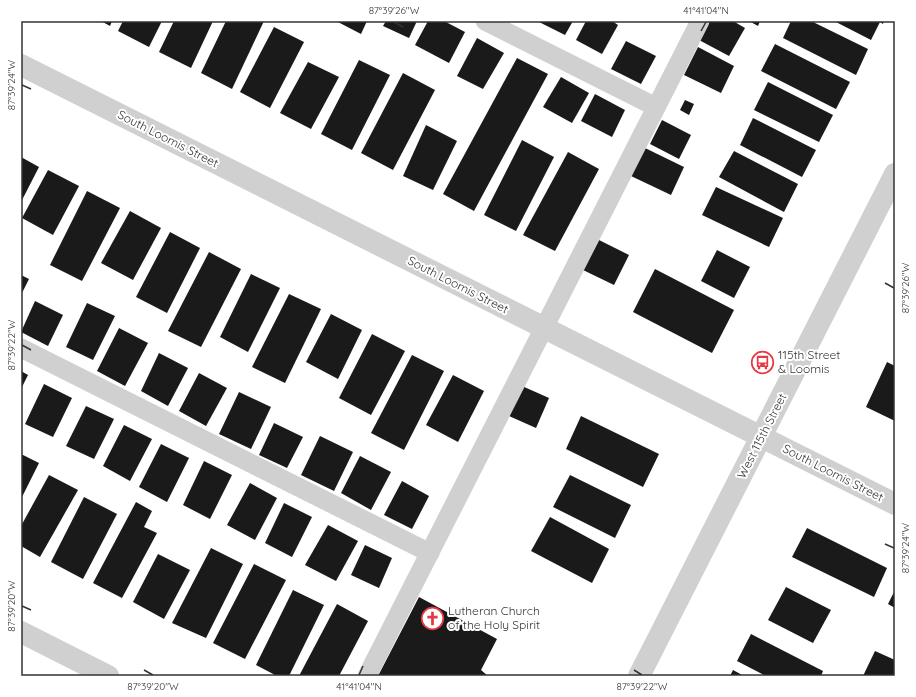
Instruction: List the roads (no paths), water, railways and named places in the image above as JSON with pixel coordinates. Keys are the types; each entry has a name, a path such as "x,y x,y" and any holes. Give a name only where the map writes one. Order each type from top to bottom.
{"street":[{"name":"South Loomis Street","path":"21,65 895,504"},
{"name":"West 115th Street","path":"639,676 895,174"},
{"path":"21,632 108,676"}],"lane":[{"path":"486,21 656,107"},
{"path":"366,676 700,21"},
{"path":"21,348 430,553"}],"place":[{"name":"115th Street & Loomis","path":"763,362"},
{"name":"Lutheran Church of the Holy Spirit","path":"433,618"}]}
